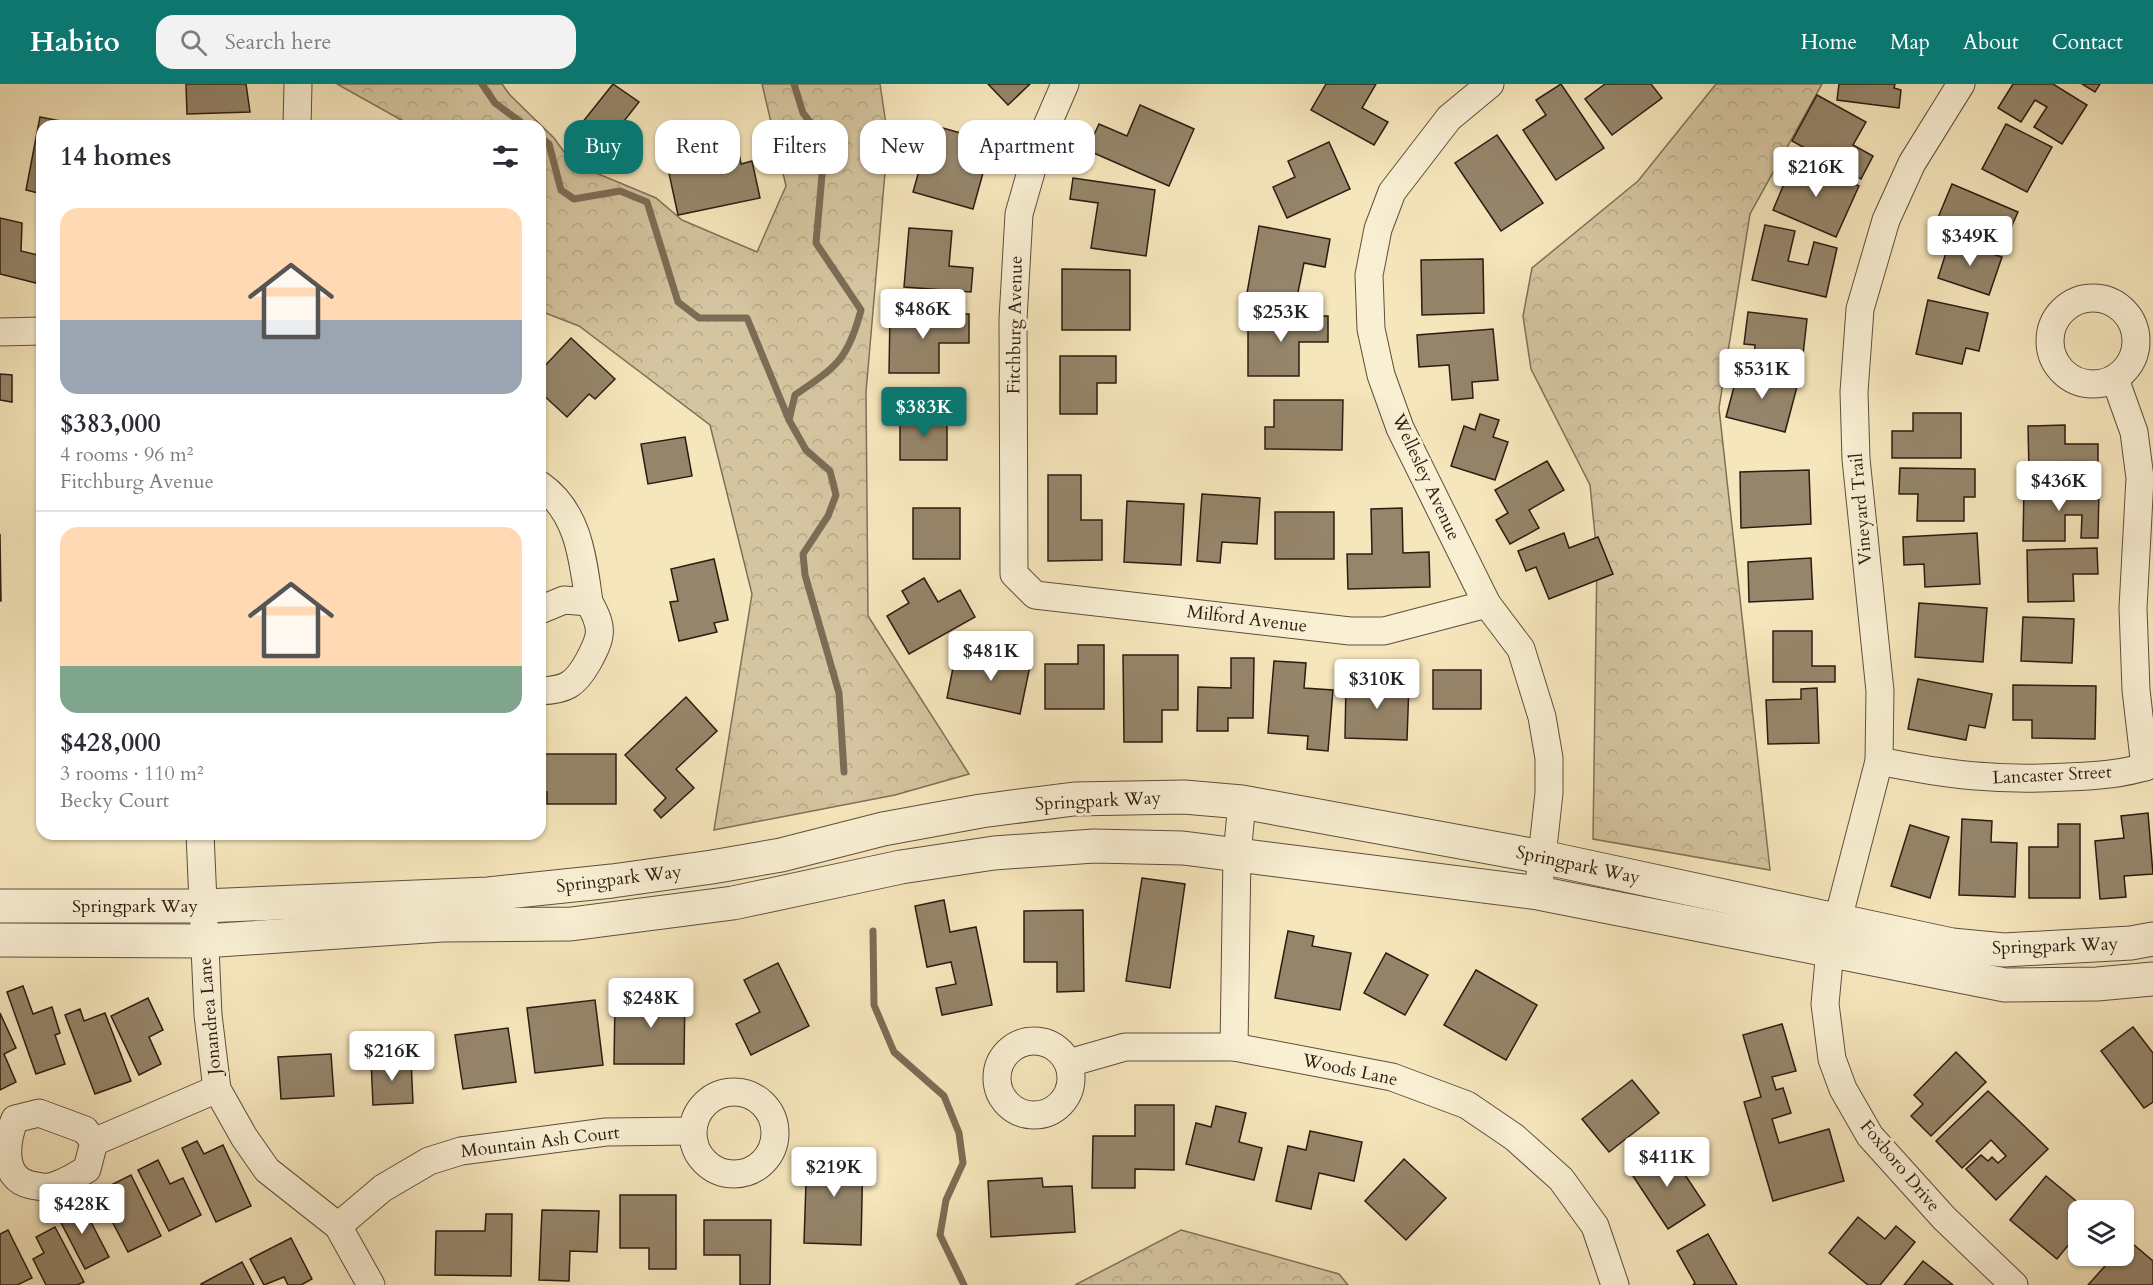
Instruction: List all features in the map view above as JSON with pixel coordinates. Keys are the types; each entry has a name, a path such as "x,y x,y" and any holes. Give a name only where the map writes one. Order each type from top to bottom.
{"street":[{"path":"297,120 298,84"},
{"name":"Fitchburg Avenue","path":"1014,574 1013,319 1019,214 1039,144 1065,84"},
{"name":"Wellesley Avenue","path":"1490,84 1449,117 1392,192 1378,230 1369,275 1371,328 1381,375 1400,428 1487,604 1521,649 1542,717 1549,758 1549,793 1538,893"},
{"name":"Vineyard Trail","path":"1833,935 1880,761 1880,691 1856,459 1854,392 1860,309 1886,220 1912,163 1961,84"},
{"path":"0,332 36,331"},
{"path":"2115,379 2134,432 2140,478 2133,608 2136,690 2149,766"},
{"path":"546,492 564,511 580,540 589,602 598,619 600,640 579,679 560,690 546,691"},
{"name":"Milford Avenue","path":"1014,574 1035,595 1350,631 1384,631 1487,604"},
{"path":"546,608 564,600 589,602"},
{"name":"Lancaster Street","path":"1880,761 1945,775 2009,780 2093,776 2149,766"},
{"name":"Springpark Way","path":"0,906 204,906 488,894 612,881 781,855 883,829 981,811 1074,799 1184,797 1242,802 1542,857 1833,935 2005,986 2097,984 2153,978"},
{"path":"1234,1047 1237,855 1242,802"},
{"name":"Jonandrea Lane","path":"200,840 208,1015 217,1089 244,1137 267,1170 338,1226 371,1285"},
{"name":"Springpark Way","path":"0,940 204,941 442,925 571,924 733,903 901,867 994,854 1094,846 1183,848 1538,893 1833,935 1979,948 2131,944 2153,939"},
{"name":"Foxboro Drive","path":"1833,935 1825,1004 1832,1059 1842,1089 1870,1136 1905,1178 2014,1285"},
{"name":"Woods Lane","path":"1069,1063 1125,1047 1234,1047 1392,1077 1467,1105 1514,1137 1561,1179 1594,1226 1615,1285"},
{"path":"94,1142 217,1089"},
{"name":"Mountain Ash Court","path":"338,1226 383,1188 429,1161 461,1151 606,1132 692,1131"}],"green space":[{"path":"337,84 502,84 536,120 401,120"},
{"path":"762,84 880,84 885,120 860,120 860,174 885,174 866,392 868,616 969,774 895,795 714,830 752,594 710,425 579,326 546,313 546,130 564,152 564,174 598,174 656,198 682,220 757,252 786,186 783,174 848,174 848,120 770,120"},
{"path":"1716,84 1822,84 1750,214 1719,408 1770,870 1593,839 1597,555 1590,485 1531,369 1523,316 1532,268 1638,181"},
{"path":"1181,1230 1339,1274 1348,1285 1075,1285"}],"building":[{"path":"186,84 246,84 250,112 187,114"},
{"path":"613,84 639,102 625,120 584,120"},
{"path":"988,84 1030,84 1008,105"},
{"path":"1326,84 1376,84 1362,108 1388,122 1374,145 1311,110"},
{"path":"1561,84 1604,148 1556,180 1523,130 1546,115 1536,100"},
{"path":"1605,84 1651,84 1662,98 1612,135 1585,99"},
{"path":"1839,84 1895,84 1894,88 1901,90 1899,108 1837,100"},
{"path":"2013,84 2053,84 2087,105 2062,144 2034,127 2047,107 2035,100 2021,122 1998,108"},
{"path":"2082,84 2100,84 2095,92"},
{"path":"1817,95 1866,122 1853,145 1873,156 1861,179 1792,141"},
{"path":"1140,105 1194,129 1169,186 1095,154 1095,133 1099,124 1127,136"},
{"path":"40,117 55,120 39,120"},
{"path":"2006,124 2052,147 2027,192 1982,169"},
{"path":"946,129 958,132 958,174 983,174 973,209 913,192 918,174 946,174"},
{"path":"1497,135 1543,203 1501,231 1455,163"},
{"path":"36,138 36,192 26,190"},
{"path":"1329,142 1350,189 1287,218 1273,187 1295,177 1288,161"},
{"path":"1795,158 1859,186 1836,237 1773,210"},
{"path":"740,159 741,164 752,161 752,174 755,174 760,198 678,215 669,174 740,174"},
{"path":"1073,178 1155,190 1146,256 1091,248 1098,203 1070,199"},
{"path":"1952,184 2018,212 2002,248 1937,220"},
{"path":"0,218 22,223 21,251 36,255 36,283 0,274"},
{"path":"1765,225 1795,231 1788,261 1808,265 1814,242 1837,248 1826,297 1752,280"},
{"path":"1259,226 1330,239 1325,267 1304,263 1296,302 1247,293"},
{"path":"909,228 952,231 949,266 973,268 971,292 904,287"},
{"path":"1950,240 2002,257 1989,295 1938,278"},
{"path":"1483,259 1484,313 1422,315 1421,260"},
{"path":"1062,269 1130,270 1130,330 1062,330"},
{"path":"1928,300 1988,313 1979,351 1966,348 1962,364 1916,354"},
{"path":"1748,312 1807,319 1802,364 1754,358 1755,345 1744,344"},
{"path":"890,313 969,314 969,343 939,343 939,373 889,373"},
{"path":"1248,316 1328,316 1328,342 1299,342 1299,376 1248,376"},
{"path":"1493,329 1498,380 1472,382 1473,398 1452,400 1449,365 1419,367 1417,335"},
{"path":"571,338 615,379 595,399 589,394 567,417 546,398 546,365"},
{"path":"1060,356 1116,356 1116,383 1097,383 1097,414 1060,414"},
{"path":"1739,368 1798,383 1785,432 1726,417"},
{"path":"0,374 12,375 12,402 0,400"},
{"path":"1274,400 1343,400 1342,450 1265,449 1265,427 1274,427"},
{"path":"1913,413 1961,413 1961,458 1892,458 1892,431 1913,431"},
{"path":"1480,414 1499,420 1493,437 1508,442 1495,480 1451,466 1464,426 1475,430"},
{"path":"900,416 947,416 947,460 900,460"},
{"path":"2065,425 2065,444 2098,444 2098,472 2029,473 2028,426"},
{"path":"685,437 692,476 648,484 641,444"},
{"path":"1547,461 1564,490 1529,510 1539,528 1510,544 1496,520 1508,513 1495,490"},
{"path":"1900,468 1975,469 1975,497 1964,497 1964,521 1917,521 1918,494 1899,494"},
{"path":"1809,470 1811,524 1741,528 1740,472"},
{"path":"1048,475 1081,475 1081,520 1102,520 1102,560 1048,561"},
{"path":"2024,487 2099,488 2098,538 2081,538 2082,515 2065,515 2065,541 2023,541"},
{"path":"1202,494 1260,498 1257,544 1222,542 1220,563 1197,561"},
{"path":"1127,501 1184,504 1181,565 1124,562"},
{"path":"913,508 960,508 960,559 913,559"},
{"path":"1402,508 1403,553 1429,552 1430,587 1348,589 1347,554 1372,554 1371,509"},
{"path":"1275,512 1334,512 1334,559 1275,559"},
{"path":"1564,533 1569,548 1598,537 1613,574 1549,599 1536,567 1526,571 1518,551"},
{"path":"1977,533 1980,584 1925,587 1924,564 1904,565 1903,537"},
{"path":"0,534 1,601 0,601"},
{"path":"2097,548 2098,574 2073,574 2074,601 2028,602 2027,550"},
{"path":"1811,558 1813,599 1749,602 1748,562"},
{"path":"714,559 728,620 714,623 717,632 679,641 670,602 678,601 671,569"},
{"path":"924,578 938,602 960,590 975,617 909,654 887,616 909,603 902,591"},
{"path":"1919,603 1987,608 1983,662 1915,657"},
{"path":"2023,617 2074,619 2072,663 2021,661"},
{"path":"1773,631 1812,631 1812,666 1835,666 1835,682 1773,682"},
{"path":"1078,645 1104,645 1104,709 1045,709 1045,664 1078,664"},
{"path":"985,652 1031,661 1020,714 947,698 955,658 982,664"},
{"path":"1123,655 1178,655 1178,710 1162,710 1162,742 1124,742"},
{"path":"1231,658 1254,658 1253,718 1228,718 1228,731 1197,731 1198,687 1231,688"},
{"path":"1274,661 1306,663 1304,688 1333,690 1328,751 1307,749 1308,736 1268,733"},
{"path":"1433,670 1481,670 1481,709 1433,709"},
{"path":"1918,679 1992,694 1985,728 1969,725 1966,740 1908,729"},
{"path":"1346,681 1409,683 1407,740 1345,738"},
{"path":"2013,685 2096,686 2095,739 2032,738 2032,720 2013,720"},
{"path":"1817,688 1819,743 1768,744 1766,700 1801,699 1801,689"},
{"path":"686,697 717,731 676,769 694,788 661,818 654,810 666,798 625,755"},
{"path":"546,754 616,754 616,804 547,804"},
{"path":"2148,813 2153,874 2124,876 2126,897 2100,899 2095,841 2124,838 2121,816"},
{"path":"1962,819 1992,821 1991,842 2017,843 2015,897 1959,895"},
{"path":"2058,824 2080,824 2080,898 2029,898 2029,847 2058,847"},
{"path":"1910,825 1949,837 1930,898 1891,886"},
{"path":"1142,878 1185,884 1170,988 1126,981"},
{"path":"944,900 950,932 976,927 992,1005 942,1015 936,988 956,984 951,962 927,967 915,906"},
{"path":"1083,910 1084,991 1057,992 1057,962 1024,962 1024,911"},
{"path":"1288,931 1314,936 1312,946 1351,953 1340,1010 1275,998"},
{"path":"1386,953 1428,975 1405,1015 1364,993"},
{"path":"778,963 809,1026 751,1055 736,1024 760,1012 744,980"},
{"path":"1476,970 1537,1005 1506,1060 1444,1025"},
{"path":"23,986 33,1014 52,1007 60,1033 55,1035 65,1064 36,1074 7,992"},
{"path":"651,988 685,988 684,1064 614,1064 615,999 651,999"},
{"path":"148,998 163,1030 149,1037 161,1064 139,1075 111,1016"},
{"path":"595,1000 603,1065 535,1073 527,1008"},
{"path":"80,1009 84,1021 105,1013 131,1081 95,1094 65,1015"},
{"path":"0,1013 16,1048 4,1054 16,1082 0,1090"},
{"path":"1782,1024 1796,1071 1772,1077 1776,1090 1783,1088 1791,1113 1772,1119 1779,1143 1829,1129 1844,1181 1773,1201 1744,1102 1761,1097 1743,1035"},
{"path":"2133,1027 2153,1053 2153,1102 2144,1108 2101,1051"},
{"path":"508,1028 516,1082 463,1089 455,1035"},
{"path":"1956,1052 1986,1082 1931,1136 1911,1116 1923,1104 1914,1095"},
{"path":"331,1054 334,1096 281,1099 278,1057"},
{"path":"411,1059 413,1103 373,1105 371,1060"},
{"path":"1632,1080 1659,1113 1609,1152 1582,1119"},
{"path":"1988,1091 2048,1149 1996,1200 1966,1169 1981,1155 1988,1161 1992,1157 1998,1163 2006,1156 1991,1140 1962,1168 1936,1141"},
{"path":"1135,1105 1174,1105 1174,1170 1135,1169 1135,1188 1092,1188 1093,1136 1135,1136"},
{"path":"1216,1106 1246,1113 1239,1142 1262,1148 1254,1180 1186,1164 1196,1123 1211,1127"},
{"path":"1310,1131 1362,1142 1354,1181 1319,1173 1311,1209 1276,1201 1288,1146 1306,1150"},
{"path":"197,1141 204,1154 223,1145 251,1206 216,1222 182,1148"},
{"path":"1666,1146 1705,1205 1668,1229 1629,1170"},
{"path":"807,1152 863,1153 861,1245 804,1243"},
{"path":"1404,1159 1446,1198 1406,1240 1365,1201"},
{"path":"158,1160 170,1184 183,1178 201,1215 169,1231 138,1170"},
{"path":"131,1175 161,1236 128,1252 97,1192"},
{"path":"2046,1176 2075,1200 2068,1200 2068,1246 2057,1259 2010,1220"},
{"path":"1042,1178 1043,1187 1072,1186 1075,1232 991,1237 988,1181"},
{"path":"620,1195 676,1195 676,1269 649,1269 649,1248 620,1248"},
{"path":"80,1201 109,1257 85,1269 56,1213"},
{"path":"542,1210 599,1211 597,1252 570,1251 569,1281 539,1280"},
{"path":"486,1214 512,1214 511,1276 435,1275 436,1231 485,1231"},
{"path":"1858,1217 1885,1239 1896,1226 1915,1242 1880,1285 1868,1285 1829,1253"},
{"path":"704,1220 771,1220 770,1285 740,1285 740,1255 704,1255"},
{"path":"55,1227 84,1282 77,1285 46,1285 33,1259 44,1253 36,1237"},
{"path":"8,1230 32,1278 17,1285 0,1285 0,1234"},
{"path":"1708,1234 1737,1285 1693,1285 1695,1283 1677,1251"},
{"path":"291,1238 312,1279 301,1285 288,1285 284,1277 264,1285 250,1259"},
{"path":"2134,1245 2153,1261 2153,1285 2088,1285 2105,1266 2134,1266"},
{"path":"1923,1261 1953,1285 1904,1285"},
{"path":"242,1262 254,1285 201,1285 201,1284"}],"waterway":[{"path":"482,84 495,103 518,120"},
{"path":"794,84 803,113 825,141 816,243 861,310 845,351 821,377 795,395 789,420 806,450 830,471 836,495 828,516 803,554 805,575 839,693 844,772"},
{"path":"546,142 549,144 561,190 574,199 620,191 647,202 678,302 699,318 747,318 789,420"},
{"path":"873,931 874,1005 894,1052 944,1096 959,1133 963,1163 946,1200 940,1235 964,1285"}]}
